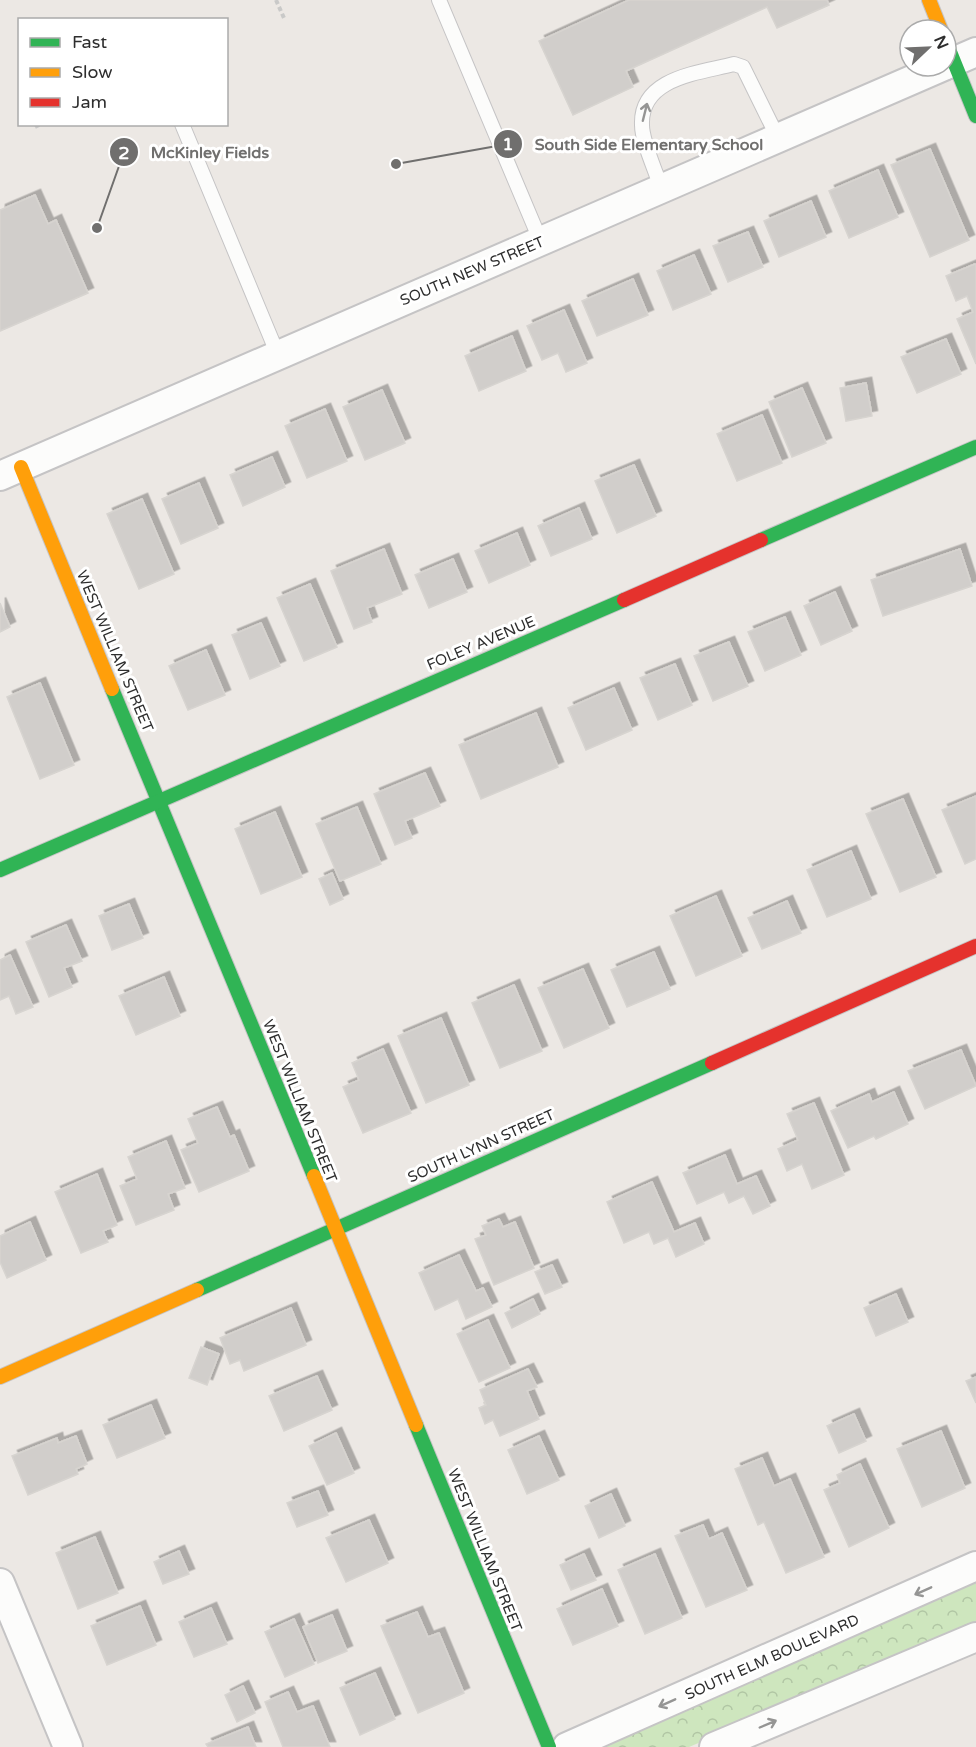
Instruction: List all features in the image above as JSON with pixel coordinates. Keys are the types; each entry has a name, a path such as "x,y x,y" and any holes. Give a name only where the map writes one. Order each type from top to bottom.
{"street":[{"path":"929,0 936,18"},
{"path":"958,70 976,116"},
{"name":"SOUTH NEW STREET","path":"10,472 778,138 908,78"},
{"name":"FOLEY AVENUE","path":"0,870 976,447"},
{"name":"WEST WILLIAM STREET","path":"10,472 159,801 549,1747"},
{"name":"SOUTH LYNN STREET","path":"0,1377 976,946"},
{"name":"SOUTH ELM BOULEVARD","path":"567,1747 976,1566"},
{"path":"0,1583 68,1747"},
{"path":"714,1747 976,1637"}],"lane":[{"path":"439,0 541,242"},
{"path":"661,188 642,125 649,96 669,81 734,63 743,67 778,138"},
{"path":"183,126 278,355"}],"path":[{"path":"276,0 284,18"}],"green space":[{"path":"976,1580 976,1625 689,1747 593,1747"}],"building":[{"path":"629,0 827,0 829,5 777,28 767,7 626,71 633,87 573,115 539,41"},
{"path":"930,149 969,240 930,257 891,165"},
{"path":"878,170 898,217 849,238 829,191"},
{"path":"35,195 48,224 56,220 88,293 0,331 0,210"},
{"path":"811,201 826,237 779,257 764,221"},
{"path":"748,232 763,267 728,282 713,246"},
{"path":"694,255 711,294 673,310 657,271"},
{"path":"975,264 976,364 957,319 973,312 967,296 956,301 946,276"},
{"path":"633,279 648,315 597,336 582,301"},
{"path":"564,310 587,363 566,372 558,353 542,360 527,326"},
{"path":"512,336 526,371 479,391 465,356"},
{"path":"946,339 961,374 917,393 901,357"},
{"path":"866,383 872,416 846,421 840,388"},
{"path":"802,388 826,443 792,457 769,402"},
{"path":"382,390 405,443 365,460 343,407"},
{"path":"325,409 347,461 307,478 285,426"},
{"path":"762,415 782,463 737,481 717,434"},
{"path":"272,457 285,487 243,506 230,475"},
{"path":"634,465 656,516 617,533 595,481"},
{"path":"199,483 218,528 181,544 162,499"},
{"path":"142,499 174,574 139,589 107,514"},
{"path":"579,508 592,539 551,556 538,526"},
{"path":"517,533 530,565 489,583 475,551"},
{"path":"384,549 402,594 367,608 372,622 354,629 331,571"},
{"path":"960,549 972,586 883,616 871,580"},
{"path":"453,559 467,592 429,608 415,575"},
{"path":"310,584 337,647 304,661 277,598"},
{"path":"835,592 852,631 821,645 804,606"},
{"path":"0,603 10,627 0,632"},
{"path":"785,617 801,655 765,671 748,632"},
{"path":"261,623 280,666 250,679 232,635"},
{"path":"729,642 748,686 713,701 694,656"},
{"path":"206,650 225,695 188,710 169,666"},
{"path":"675,664 692,705 658,720 640,678"},
{"path":"40,683 74,765 40,779 7,697"},
{"path":"614,688 632,730 586,750 568,708"},
{"path":"536,713 558,767 481,799 459,745"},
{"path":"425,773 440,806 405,821 412,838 395,845 374,794"},
{"path":"976,796 976,859 965,864 942,810"},
{"path":"903,799 936,877 900,892 866,814"},
{"path":"357,807 381,864 340,881 316,824"},
{"path":"275,812 302,877 261,894 235,829"},
{"path":"851,851 871,899 827,917 807,870"},
{"path":"332,873 343,899 330,905 319,879"},
{"path":"716,896 742,956 696,976 670,916"},
{"path":"787,901 801,933 762,949 748,918"},
{"path":"129,904 143,938 112,950 99,916"},
{"path":"66,925 82,961 64,968 72,987 49,997 26,942"},
{"path":"654,952 670,989 627,1007 611,970"},
{"path":"10,955 33,1007 16,1014 9,996 0,1000 0,960"},
{"path":"583,969 609,1028 564,1048 538,988"},
{"path":"164,977 180,1016 136,1035 119,996"},
{"path":"514,985 542,1051 500,1068 472,1003"},
{"path":"441,1018 469,1085 426,1103 398,1036"},
{"path":"383,1049 411,1113 363,1133 343,1087 359,1080 352,1063"},
{"path":"961,1050 976,1086 925,1109 908,1071"},
{"path":"894,1092 908,1124 876,1139 874,1136 848,1148 831,1111 869,1094 872,1102"},
{"path":"814,1103 844,1175 812,1189 802,1164 787,1171 778,1149 798,1140 787,1114"},
{"path":"217,1107 230,1137 234,1135 249,1171 199,1192 181,1150 198,1143 188,1119"},
{"path":"166,1141 185,1188 168,1194 174,1210 136,1225 120,1186 137,1179 128,1157"},
{"path":"725,1155 737,1184 756,1176 770,1206 753,1214 744,1196 729,1203 724,1192 697,1204 683,1173"},
{"path":"97,1174 117,1225 103,1231 108,1242 81,1253 55,1192"},
{"path":"652,1182 674,1232 695,1223 704,1244 676,1257 668,1238 654,1244 649,1232 624,1243 607,1202"},
{"path":"499,1219 503,1227 515,1222 534,1268 494,1285 475,1239 486,1235 482,1226"},
{"path":"30,1222 46,1260 7,1278 0,1262 0,1236"},
{"path":"459,1255 476,1291 483,1288 492,1307 466,1319 458,1299 435,1310 419,1273"},
{"path":"552,1265 562,1287 545,1294 535,1272"},
{"path":"896,1294 908,1322 876,1336 864,1308"},
{"path":"533,1299 540,1314 512,1328 505,1313"},
{"path":"291,1308 306,1345 244,1371 240,1360 230,1364 220,1338"},
{"path":"488,1320 510,1368 479,1382 457,1334"},
{"path":"201,1347 219,1354 207,1385 189,1378"},
{"path":"528,1369 537,1387 527,1391 539,1419 500,1436 493,1420 485,1424 479,1408 486,1405 480,1390"},
{"path":"317,1376 332,1410 284,1431 269,1396"},
{"path":"976,1377 976,1403 966,1381"},
{"path":"151,1405 165,1438 117,1458 103,1425"},
{"path":"854,1414 866,1441 839,1453 827,1426"},
{"path":"941,1431 965,1488 922,1507 897,1449"},
{"path":"336,1433 354,1473 327,1485 309,1446"},
{"path":"76,1436 87,1464 76,1469 78,1474 28,1495 12,1456 57,1438 58,1443"},
{"path":"539,1436 559,1480 527,1494 508,1450"},
{"path":"762,1458 774,1486 790,1479 824,1557 786,1573 764,1522 758,1525 735,1469"},
{"path":"860,1464 889,1528 849,1547 824,1490 840,1483 837,1475"},
{"path":"318,1491 328,1515 297,1527 287,1503"},
{"path":"611,1494 625,1526 599,1538 585,1506"},
{"path":"369,1520 388,1563 346,1582 326,1538"},
{"path":"703,1525 709,1539 722,1533 747,1590 706,1607 675,1536"},
{"path":"95,1537 118,1593 78,1609 56,1553"},
{"path":"179,1551 189,1574 163,1584 154,1562"},
{"path":"584,1554 596,1580 571,1590 560,1565"},
{"path":"655,1554 682,1618 645,1634 618,1570"},
{"path":"602,1589 618,1626 573,1645 557,1609"},
{"path":"140,1606 156,1645 107,1665 91,1626"},
{"path":"211,1608 227,1644 194,1657 179,1622"},
{"path":"417,1612 428,1637 439,1633 464,1693 418,1713 381,1626"},
{"path":"332,1615 347,1651 318,1663 303,1627"},
{"path":"294,1619 314,1664 285,1677 265,1632"},
{"path":"375,1673 395,1719 360,1735 340,1688"},
{"path":"243,1686 255,1713 237,1722 225,1695"},
{"path":"288,1692 297,1712 313,1706 330,1747 283,1747 265,1702"},
{"path":"248,1727 256,1747 208,1747 206,1744"}],"traffic: fast":[{"path":"958,72 976,116"},
{"path":"761,540 976,447"},
{"path":"0,870 624,600"},
{"path":"112,689 314,1176"},
{"path":"197,1290 712,1063"},
{"path":"416,1425 549,1747"}],"traffic: slow":[{"path":"929,0 936,18"},
{"path":"21,467 112,689"},
{"path":"314,1176 416,1425"},
{"path":"0,1377 197,1290"}],"traffic: jam":[{"path":"624,600 761,540"},
{"path":"712,1063 976,946"}],"place":[{"name":"South Side Elementary School","path":"396,164"},
{"name":"McKinley Fields","path":"97,228"}]}
